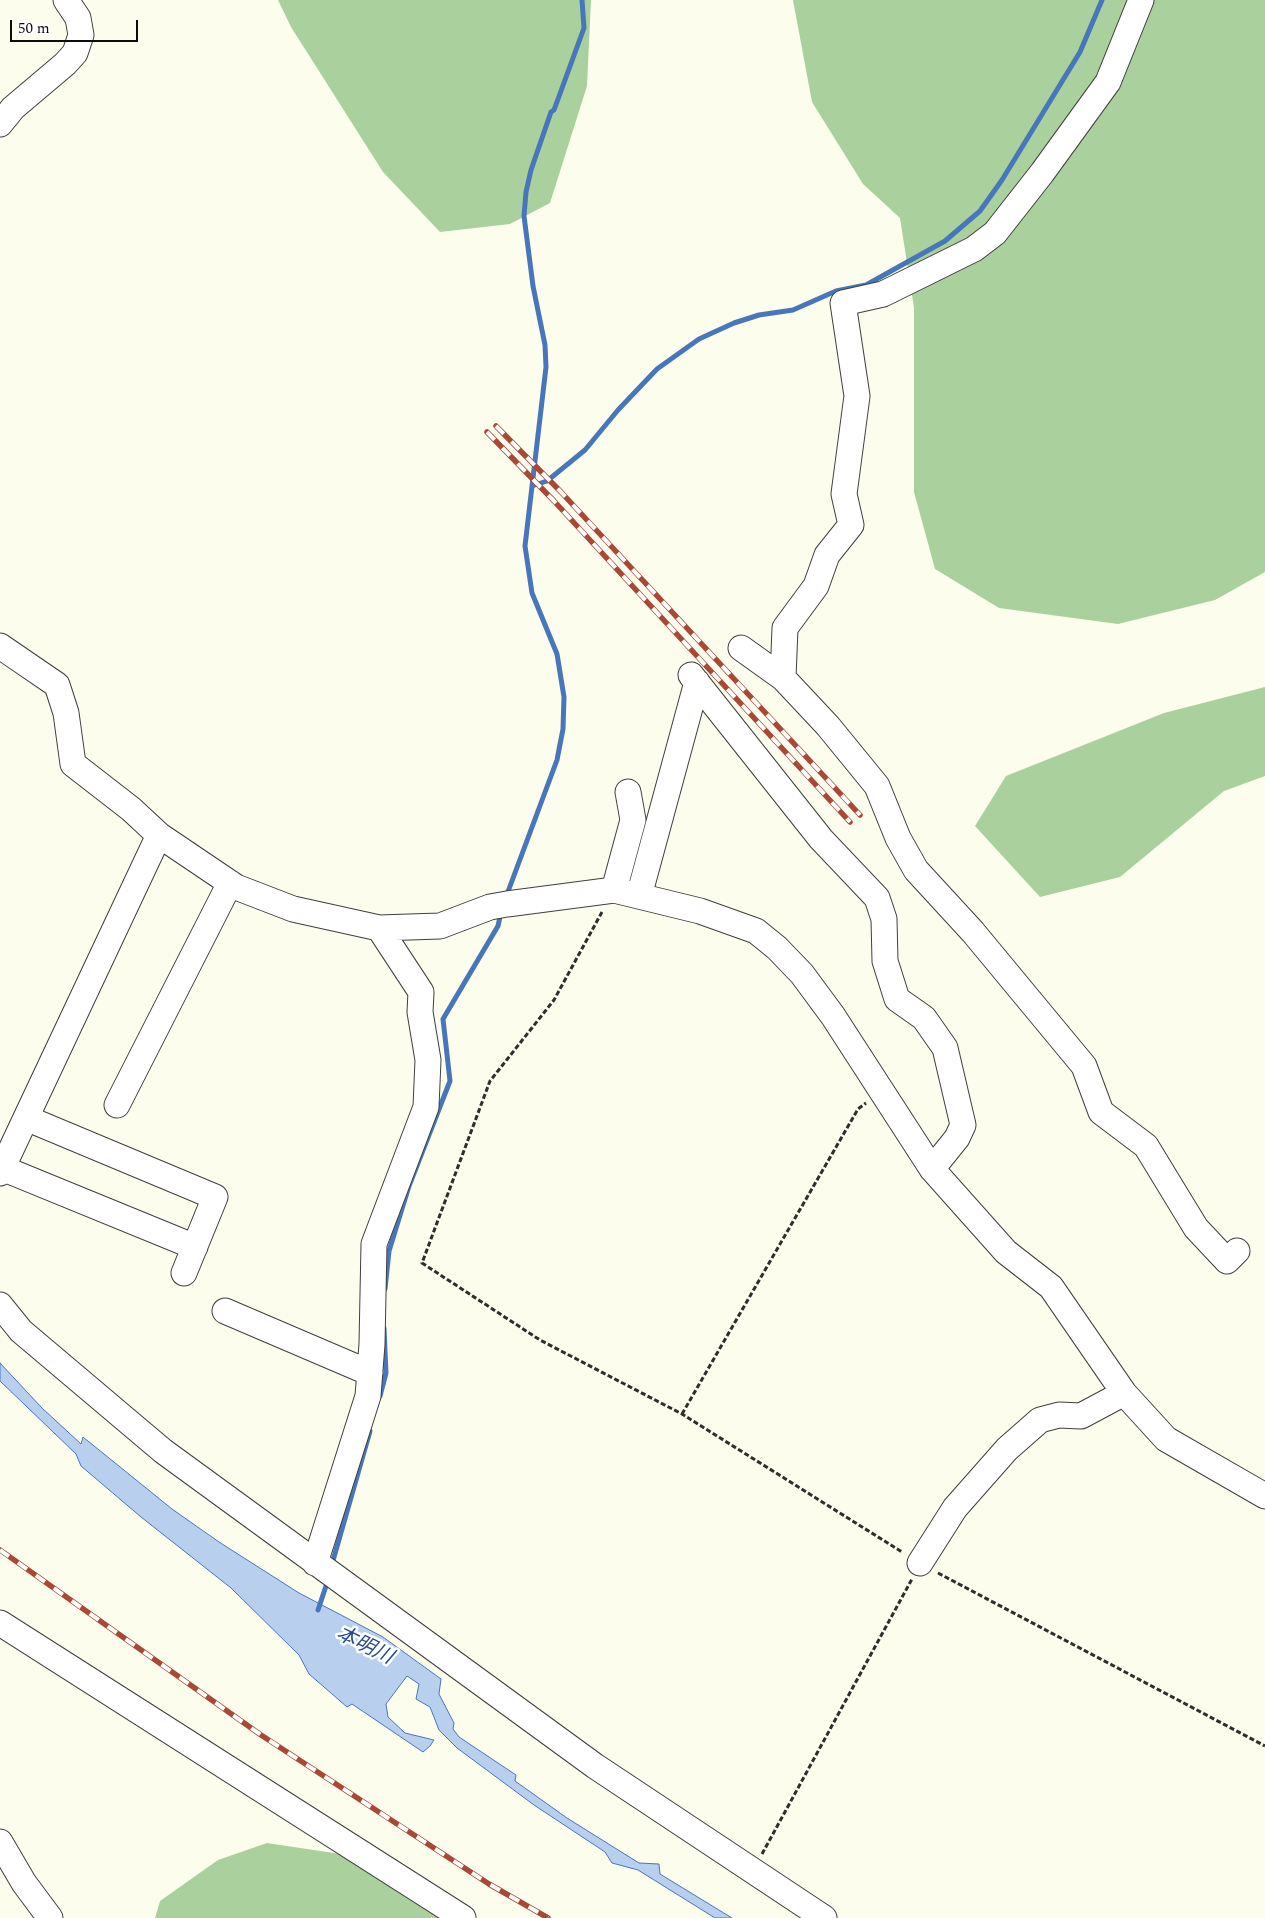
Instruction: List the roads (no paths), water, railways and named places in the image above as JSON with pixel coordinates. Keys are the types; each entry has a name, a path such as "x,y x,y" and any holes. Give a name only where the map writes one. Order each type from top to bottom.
{"street":[{"path":"0,124 13,108 64,64 75,52 81,35 78,18 66,0"},
{"path":"783,678 785,628 816,586 828,555 851,526 844,494 857,396 843,303 883,294 974,249 995,233 1042,173 1108,82 1141,0"},
{"path":"0,646 57,685 66,713 72,764 131,809 159,836 236,887 293,908 379,928 440,926 499,905 614,890 700,911 756,931 770,942 802,974 833,1016 932,1169 1006,1252 1051,1287 1124,1393 1166,1440 1265,1496"},
{"path":"741,648 783,678 828,726 877,786 898,838 916,870 973,932 1084,1066 1101,1112 1146,1146 1196,1228 1227,1261 1237,1251"},
{"path":"639,896 694,679 821,839 877,898 884,919 885,961 897,999 924,1018 945,1048 963,1125 957,1138 932,1169"},
{"path":"614,890 633,820 628,792"},
{"path":"159,836 1,1170 195,1247"},
{"path":"117,1105 230,883"},
{"path":"325,1570 368,1396 374,1244 426,1107 428,1060 420,1012 421,992 379,928"},
{"path":"26,1118 215,1197 184,1273"},
{"path":"0,1305 22,1330 163,1451 595,1766 824,1918"},
{"path":"226,1311 370,1373"},
{"path":"920,1563 955,1508 1007,1449 1040,1420 1060,1415 1081,1416 1124,1393"},
{"path":"0,1623 463,1918"},
{"path":"0,1842 24,1883 50,1918"}],"water":[{"name":"本明川","path":"0,1363 42,1408 81,1444 83,1437 172,1509 219,1542 299,1593 383,1637 441,1679 439,1694 454,1723 453,1729 459,1737 516,1775 515,1781 567,1818 639,1863 659,1864 660,1874 732,1918 715,1918 638,1870 612,1863 605,1852 534,1805 457,1748 439,1730 430,1707 416,1699 419,1684 407,1676 386,1704 388,1717 405,1733 434,1740 423,1752 352,1704 347,1707 309,1674 299,1655 231,1588 141,1517 81,1466 76,1454 0,1381"}],"waterway":[{"path":"506,897 557,760 563,729 564,697 557,654 532,593 525,546 546,367 545,345 533,286 524,216 526,192 531,170 551,112 554,110 584,28 582,0"},
{"path":"532,486 547,481 585,450 618,410 657,369 699,339 734,323 759,315 793,310 836,291 866,285 945,241 980,211 1002,180 1080,52 1102,0"},
{"path":"385,1289 389,1251 409,1186 450,1081 443,1019 498,926 501,912"},
{"path":"380,1396 386,1373 384,1328"},
{"path":"332,1564 370,1431"},
{"path":"318,1610 328,1580"}],"railway":[{"path":"496,426 561,492 860,815"},
{"path":"487,432 554,501 850,822"},
{"path":"0,1550 261,1735 489,1884 548,1918"}]}
